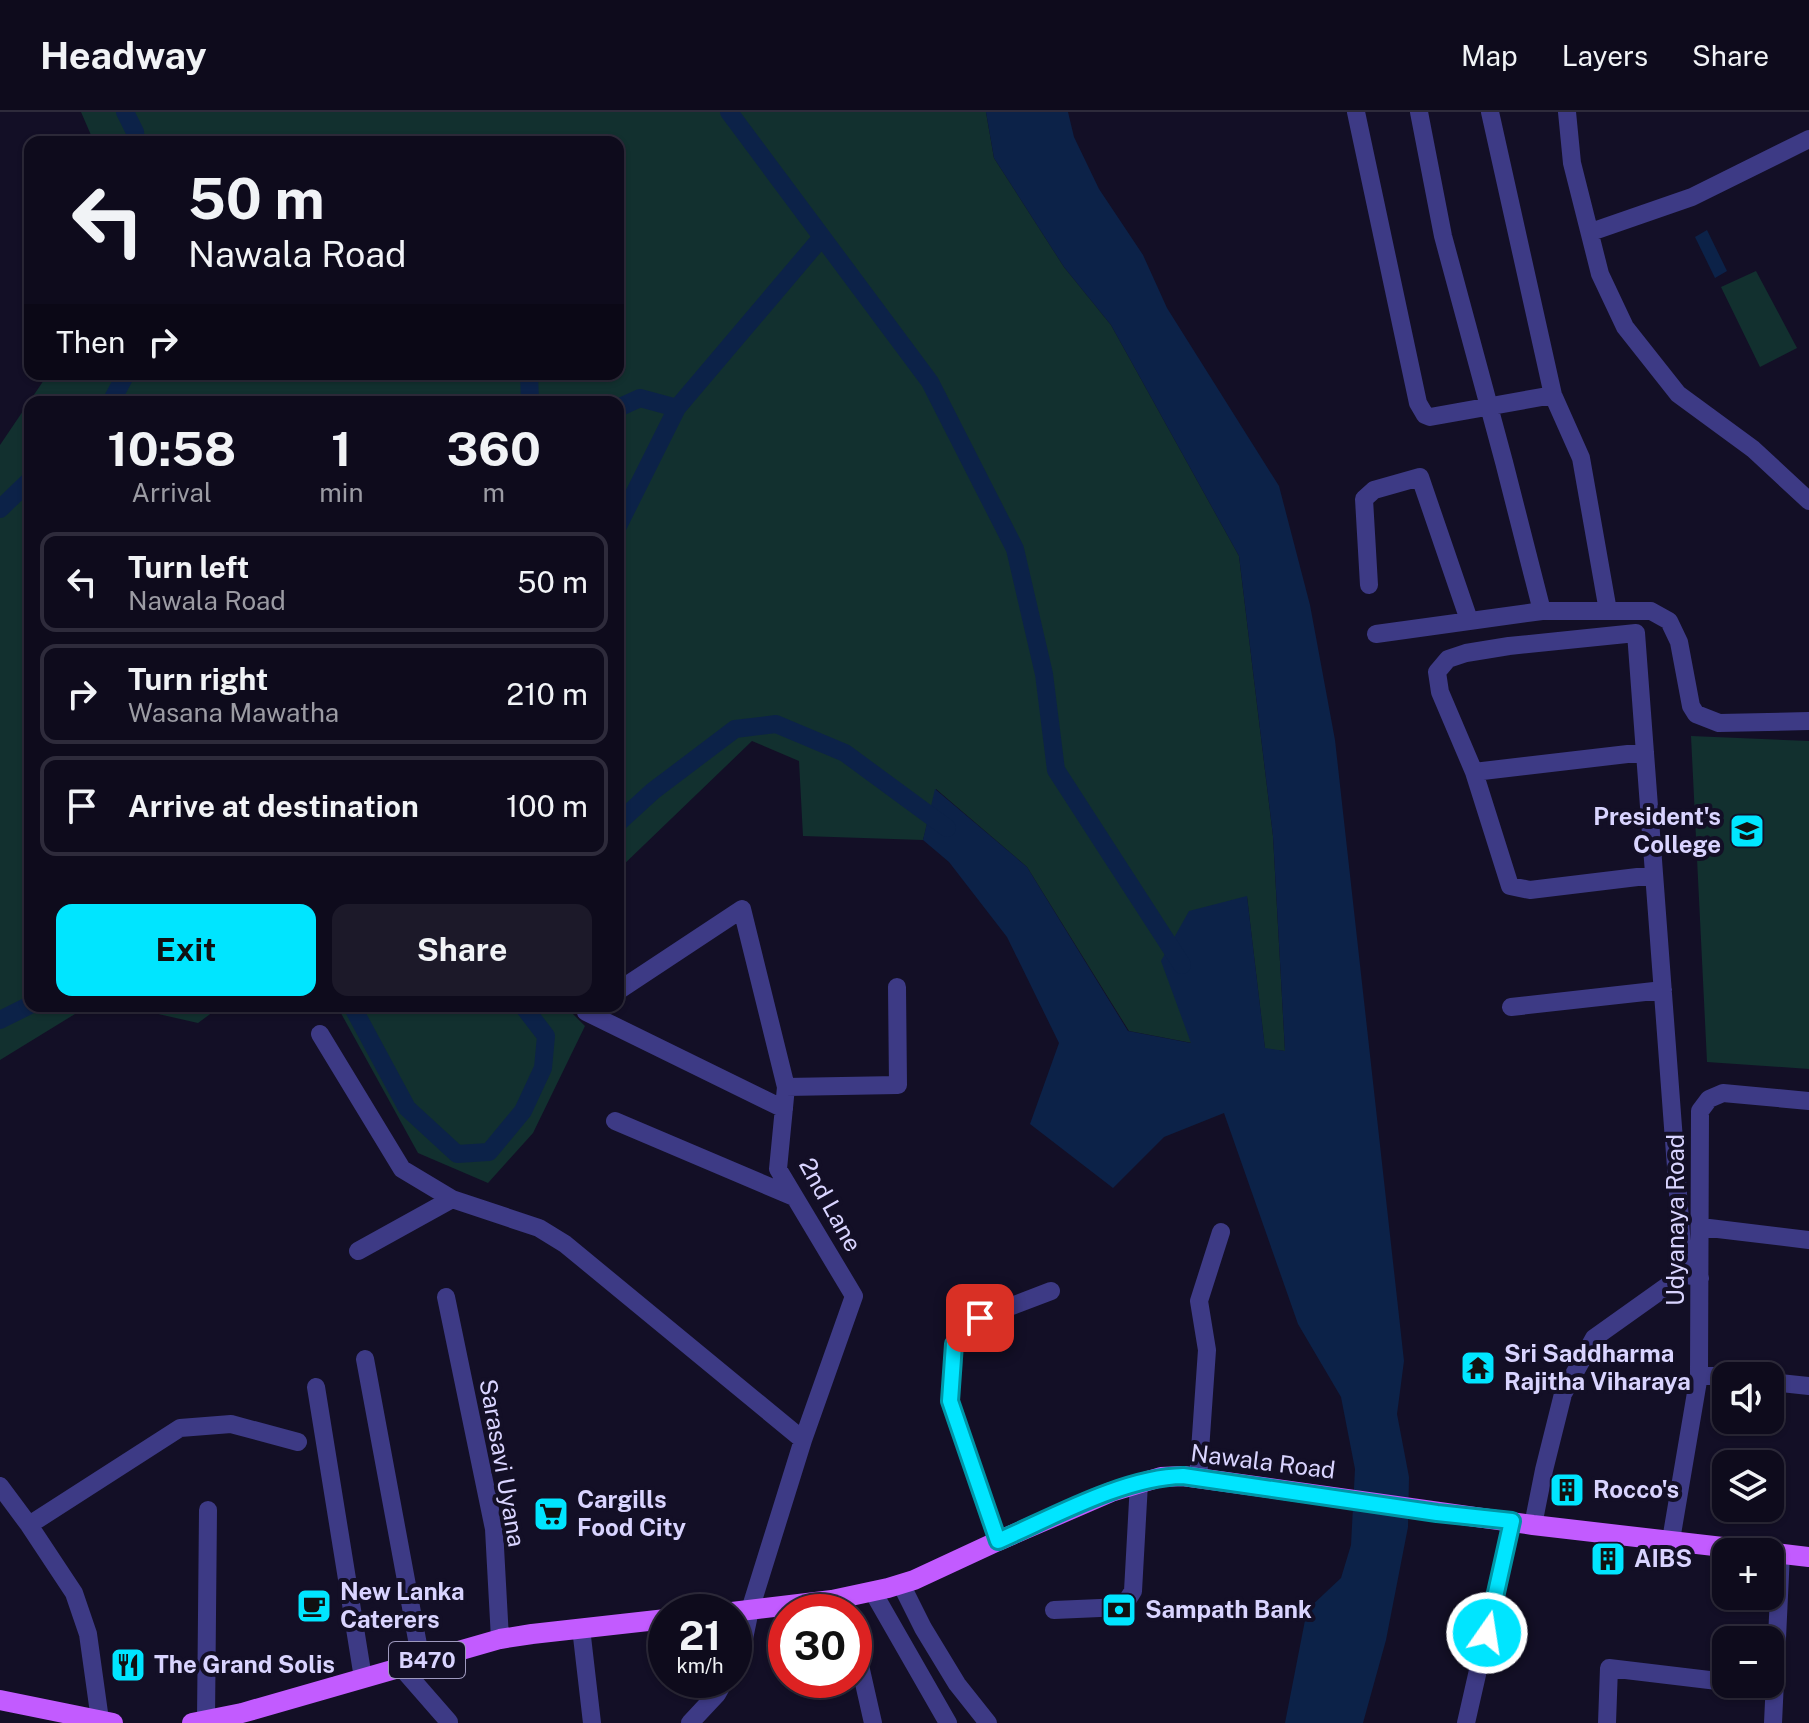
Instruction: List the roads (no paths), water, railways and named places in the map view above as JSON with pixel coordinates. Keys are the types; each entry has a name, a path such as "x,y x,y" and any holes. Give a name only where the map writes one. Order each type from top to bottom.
{"main road":[{"name":"Nawala Road","path":"869,1594 901,1584 1111,1492 1161,1477 1183,1476 1437,1513 1712,1545"},
{"name":"Nawala Road","path":"1784,1553 1809,1557"},
{"name":"B470","path":"199,1722 242,1713 500,1639 648,1621"},
{"path":"0,1700 107,1722"}],"street":[{"path":"1356,112 1418,403 1425,415 1430,417 1553,395"},
{"path":"1419,112 1443,236 1542,611"},
{"path":"1490,112 1553,395 1581,458 1608,611"},
{"path":"1567,112 1572,163 1600,274 1625,327 1678,394 1753,449 1809,501"},
{"path":"1591,232 1692,197 1809,139"},
{"path":"1369,585 1364,499 1374,490 1420,477 1469,620"},
{"path":"1376,634 1542,611 1651,611 1669,621 1679,642 1691,706 1696,714 1719,723 1809,721"},
{"path":"1533,1525 1563,1394 1594,1338 1692,1276 1663,990 1636,633 1509,646 1448,659 1437,672 1440,692 1474,772 1510,886 1530,890 1654,875"},
{"path":"1474,772 1645,752"},
{"name":"2nd Lane","path":"624,987 742,909 786,1087 778,1169 854,1296 747,1594"},
{"path":"786,1087 898,1085 897,987"},
{"path":"1511,1007 1663,990"},
{"path":"597,1012 784,1109"},
{"path":"320,1034 402,1169 452,1199 539,1228 565,1244 803,1440"},
{"name":"Udyanaya Road","path":"1671,1540 1699,1375 1692,1276 1701,1227 1700,1111 1709,1099 1723,1093 1809,1101"},
{"path":"615,1121 794,1197"},
{"path":"358,1251 452,1199"},
{"path":"1701,1227 1809,1240"},
{"path":"1198,1479 1207,1350 1199,1301 1221,1232"},
{"path":"998,1541 950,1401 954,1344 980,1318 1051,1291"},
{"name":"Sarasavi Uyana","path":"446,1297 494,1529 500,1639"},
{"path":"365,1359 411,1664 449,1722"},
{"path":"1699,1375 1712,1376"},
{"path":"1784,1383 1809,1386"},
{"path":"316,1387 363,1678"},
{"path":"29,1525 180,1428 231,1424 298,1442"},
{"path":"1054,1610 1123,1607 1133,1591 1139,1483"},
{"path":"0,1486 74,1593 88,1634 107,1722"},
{"path":"199,1722 208,1510"},
{"path":"1466,1723 1512,1521"},
{"path":"901,1584 957,1684 988,1723"},
{"path":"873,1592 948,1723"},
{"path":"581,1628 592,1723"},
{"path":"1607,1723 1609,1668 1712,1680"},
{"path":"690,1723 713,1698"},
{"path":"867,1698 873,1723"},
{"path":"1773,1723 1774,1698"}],"water":[{"path":"986,112 1068,112 1074,137 1099,189 1143,255 1167,308 1279,486 1310,605 1335,740 1404,1361 1397,1414 1409,1477 1408,1527 1386,1640 1363,1723 1285,1723 1307,1610 1341,1578 1351,1545 1355,1469 1341,1397 1298,1324 1224,1113 1164,1137 1113,1188 1030,1124 1059,1043 1007,937 949,862 923,840 935,789 1027,867 1128,1031 1191,1043 1161,961 1189,911 1247,896 1265,1048 1285,1051 1273,836 1239,556 1111,325 1064,267 994,158"},
{"path":"1707,230 1727,271 1715,278 1695,237"}],"waterway":[{"path":"125,112 135,136"},
{"path":"729,112 930,382 1015,549 1044,674 1056,770 1182,965"},
{"path":"624,514 677,408 822,237"},
{"path":"114,396 123,380"},
{"path":"529,380 530,396"},
{"path":"624,405 640,398 677,408"},
{"path":"0,509 24,486"},
{"path":"624,818 653,791 735,729 776,724 845,753 947,828"},
{"path":"0,1020 24,1008"},
{"path":"355,1012 407,1108 457,1154 489,1152 523,1111 543,1068 546,1036 528,1012"}],"place":[{"name":"President's College","path":"1747,831"},
{"name":"Sri Saddharma Rajitha Viharaya","path":"1478,1368"},
{"name":"Rocco's","path":"1567,1490"},
{"name":"Cargills Food City","path":"551,1514"},
{"name":"AIBS","path":"1608,1559"},
{"name":"New Lanka Caterers","path":"314,1606"},
{"name":"Sampath Bank","path":"1119,1610"},
{"name":"The Grand Solis","path":"128,1665"}]}
